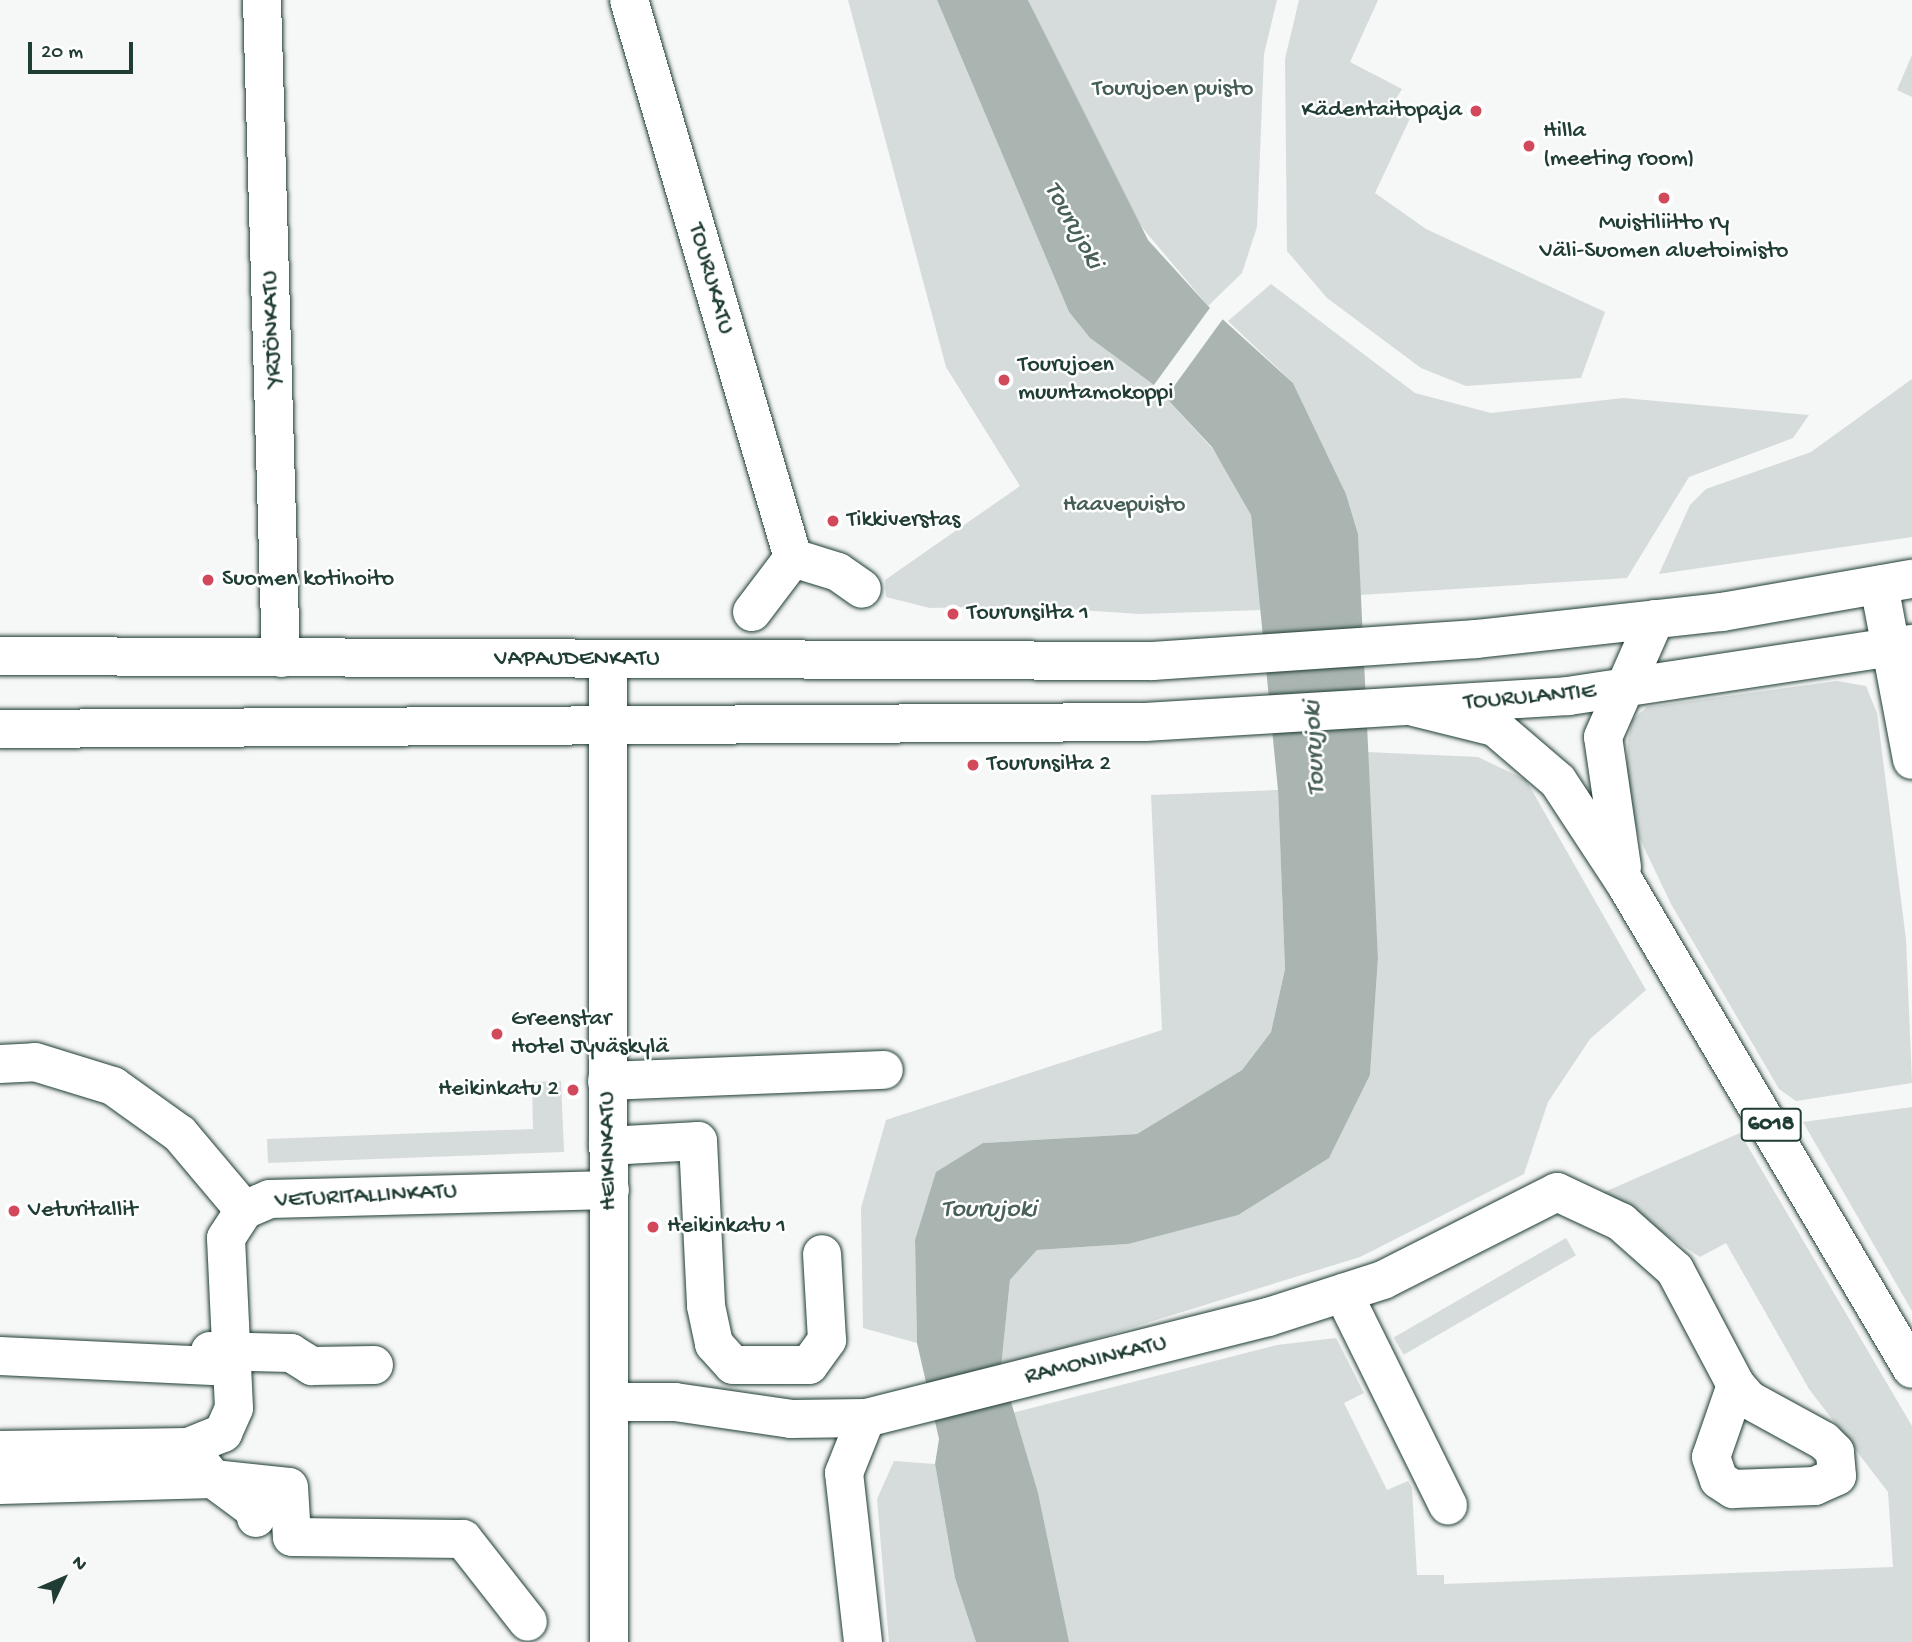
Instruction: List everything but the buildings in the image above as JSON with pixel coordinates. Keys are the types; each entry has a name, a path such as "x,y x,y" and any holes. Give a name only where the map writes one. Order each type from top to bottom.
{"main road":[{"name":"YRJÖNKATU","path":"262,0 281,658"},
{"name":"TOURUKATU","path":"629,0 793,558"},
{"path":"752,612 793,558 838,572 862,589"},
{"path":"1625,883 1603,747 1605,723 1655,619 1896,582 1912,760"},
{"name":"VAPAUDENKATU","path":"0,656 1153,661 1476,639 1655,619"},
{"name":"TOURULANTIE","path":"1493,715 1622,689 1903,646"},
{"name":"HEIKINKATU","path":"608,660 609,1642"},
{"name":"6018","path":"607,728 1145,722 1414,707 1493,715 1552,774 1625,883 1912,1369"},
{"path":"0,729 607,728"},
{"path":"0,1064 35,1062 113,1086 180,1135 244,1210"},
{"path":"607,1081 884,1070"},
{"path":"608,1146 698,1141 706,1306 715,1344 733,1365 809,1365 827,1340 822,1254"},
{"name":"VETURITALLINKATU","path":"0,1450 188,1447 223,1433 234,1408 225,1356 226,1238 244,1210 270,1199 610,1190"},
{"name":"RAMONINKATU","path":"610,1402 675,1402 792,1419 866,1418 1343,1293 1383,1280 1557,1192 1610,1215 1663,1255 1736,1385"},
{"path":"1343,1293 1448,1505"},
{"path":"0,1356 225,1356 291,1353 312,1366 374,1365"},
{"path":"863,1642 844,1473 866,1418"},
{"path":"188,1447 213,1479"},
{"path":"0,1485 213,1479 289,1487 267,1513 292,1537 463,1539 528,1622"}],"green space":[{"name":"Haavepuisto","path":"848,0 937,0 1069,312 1090,338 1154,385 1212,448 1236,485 1251,515 1261,610 1140,614 1019,606 930,608 886,597 885,580 1020,486 946,367"},
{"name":"Tourujoen puisto","path":"1028,0 1277,0 1264,54 1257,227 1242,273 1208,306 1135,219"},
{"path":"1299,0 1378,0 1350,62 1402,89 1394,102 1412,114 1375,193 1426,229 1605,312 1581,378 1466,386 1421,368 1327,298 1287,251 1285,59"},
{"path":"1912,55 1912,97 1897,90"},
{"path":"1271,284 1415,393 1491,413 1623,398 1809,415 1793,438 1689,477 1627,578 1360,595 1358,534 1346,494 1293,383 1228,321"},
{"path":"1912,379 1912,537 1659,574 1690,505 1706,489 1811,452"},
{"path":"1837,681 1866,686 1877,713 1906,939 1912,1083 1796,1101 1779,1089 1671,904 1639,837 1626,786 1628,740 1632,720 1647,707"},
{"path":"1366,752 1478,757 1526,780 1646,990 1590,1039 1548,1102 1524,1174 1360,1257 1001,1368 1010,1280 1037,1250 1128,1244 1329,1157 1370,1075 1378,958"},
{"path":"1278,790 1285,969 1271,1032 1242,1070 1137,1134 983,1143 915,1240 917,1343 863,1328 861,1208 886,1120 1162,1030 1151,795"},
{"path":"561,1081 564,1152 268,1163 267,1139 533,1129 532,1082"},
{"path":"1912,1107 1912,1311 1803,1122"},
{"path":"1740,1133 1912,1426 1912,1642 1067,1642 1012,1413 1277,1345 1336,1338 1364,1393 1344,1403 1387,1490 1408,1481 1412,1488 1417,1575 1444,1575 1444,1584 1893,1567 1888,1492 1809,1389 1726,1243 1700,1257 1602,1193"},
{"path":"1566,1238 1576,1255 1404,1355 1394,1338"},
{"path":"894,1461 935,1464 955,1578 976,1642 889,1642 877,1499"}],"water":[{"name":"Tourujoki","path":"937,0 1028,0 1148,240 1208,306 1293,383 1346,494 1358,534 1378,958 1370,1075 1329,1158 1238,1215 1128,1244 1037,1250 1010,1280 1001,1368 1038,1493 1069,1642 976,1642 955,1578 935,1464 939,1439 917,1343 915,1240 936,1172 983,1143 1137,1134 1242,1070 1271,1032 1285,969 1278,790 1251,515 1212,447 1154,385 1090,338 1069,312"}],"pier":[{"path":"1212,305 1226,315 1164,400 1150,390"}],"place":[{"name":"Kädentaitopaja","path":"1476,111"},
{"name":"Hilla (meeting room)","path":"1529,146"},
{"name":"Muistiliitto ry Väli-Suomen aluetoimisto","path":"1664,198"},
{"name":"Tourujoen muuntamokoppi","path":"1004,380"},
{"name":"Tikkiverstas","path":"833,521"},
{"name":"Suomen kotihoito","path":"208,580"},
{"name":"Tourunsilta 1","path":"953,614"},
{"name":"Tourunsilta 2","path":"973,765"},
{"name":"Greenstar Hotel Jyväskylä","path":"497,1034"},
{"name":"Heikinkatu 2","path":"573,1090"},
{"name":"Veturitallit","path":"14,1211"},
{"name":"Heikinkatu 1","path":"653,1227"}]}
